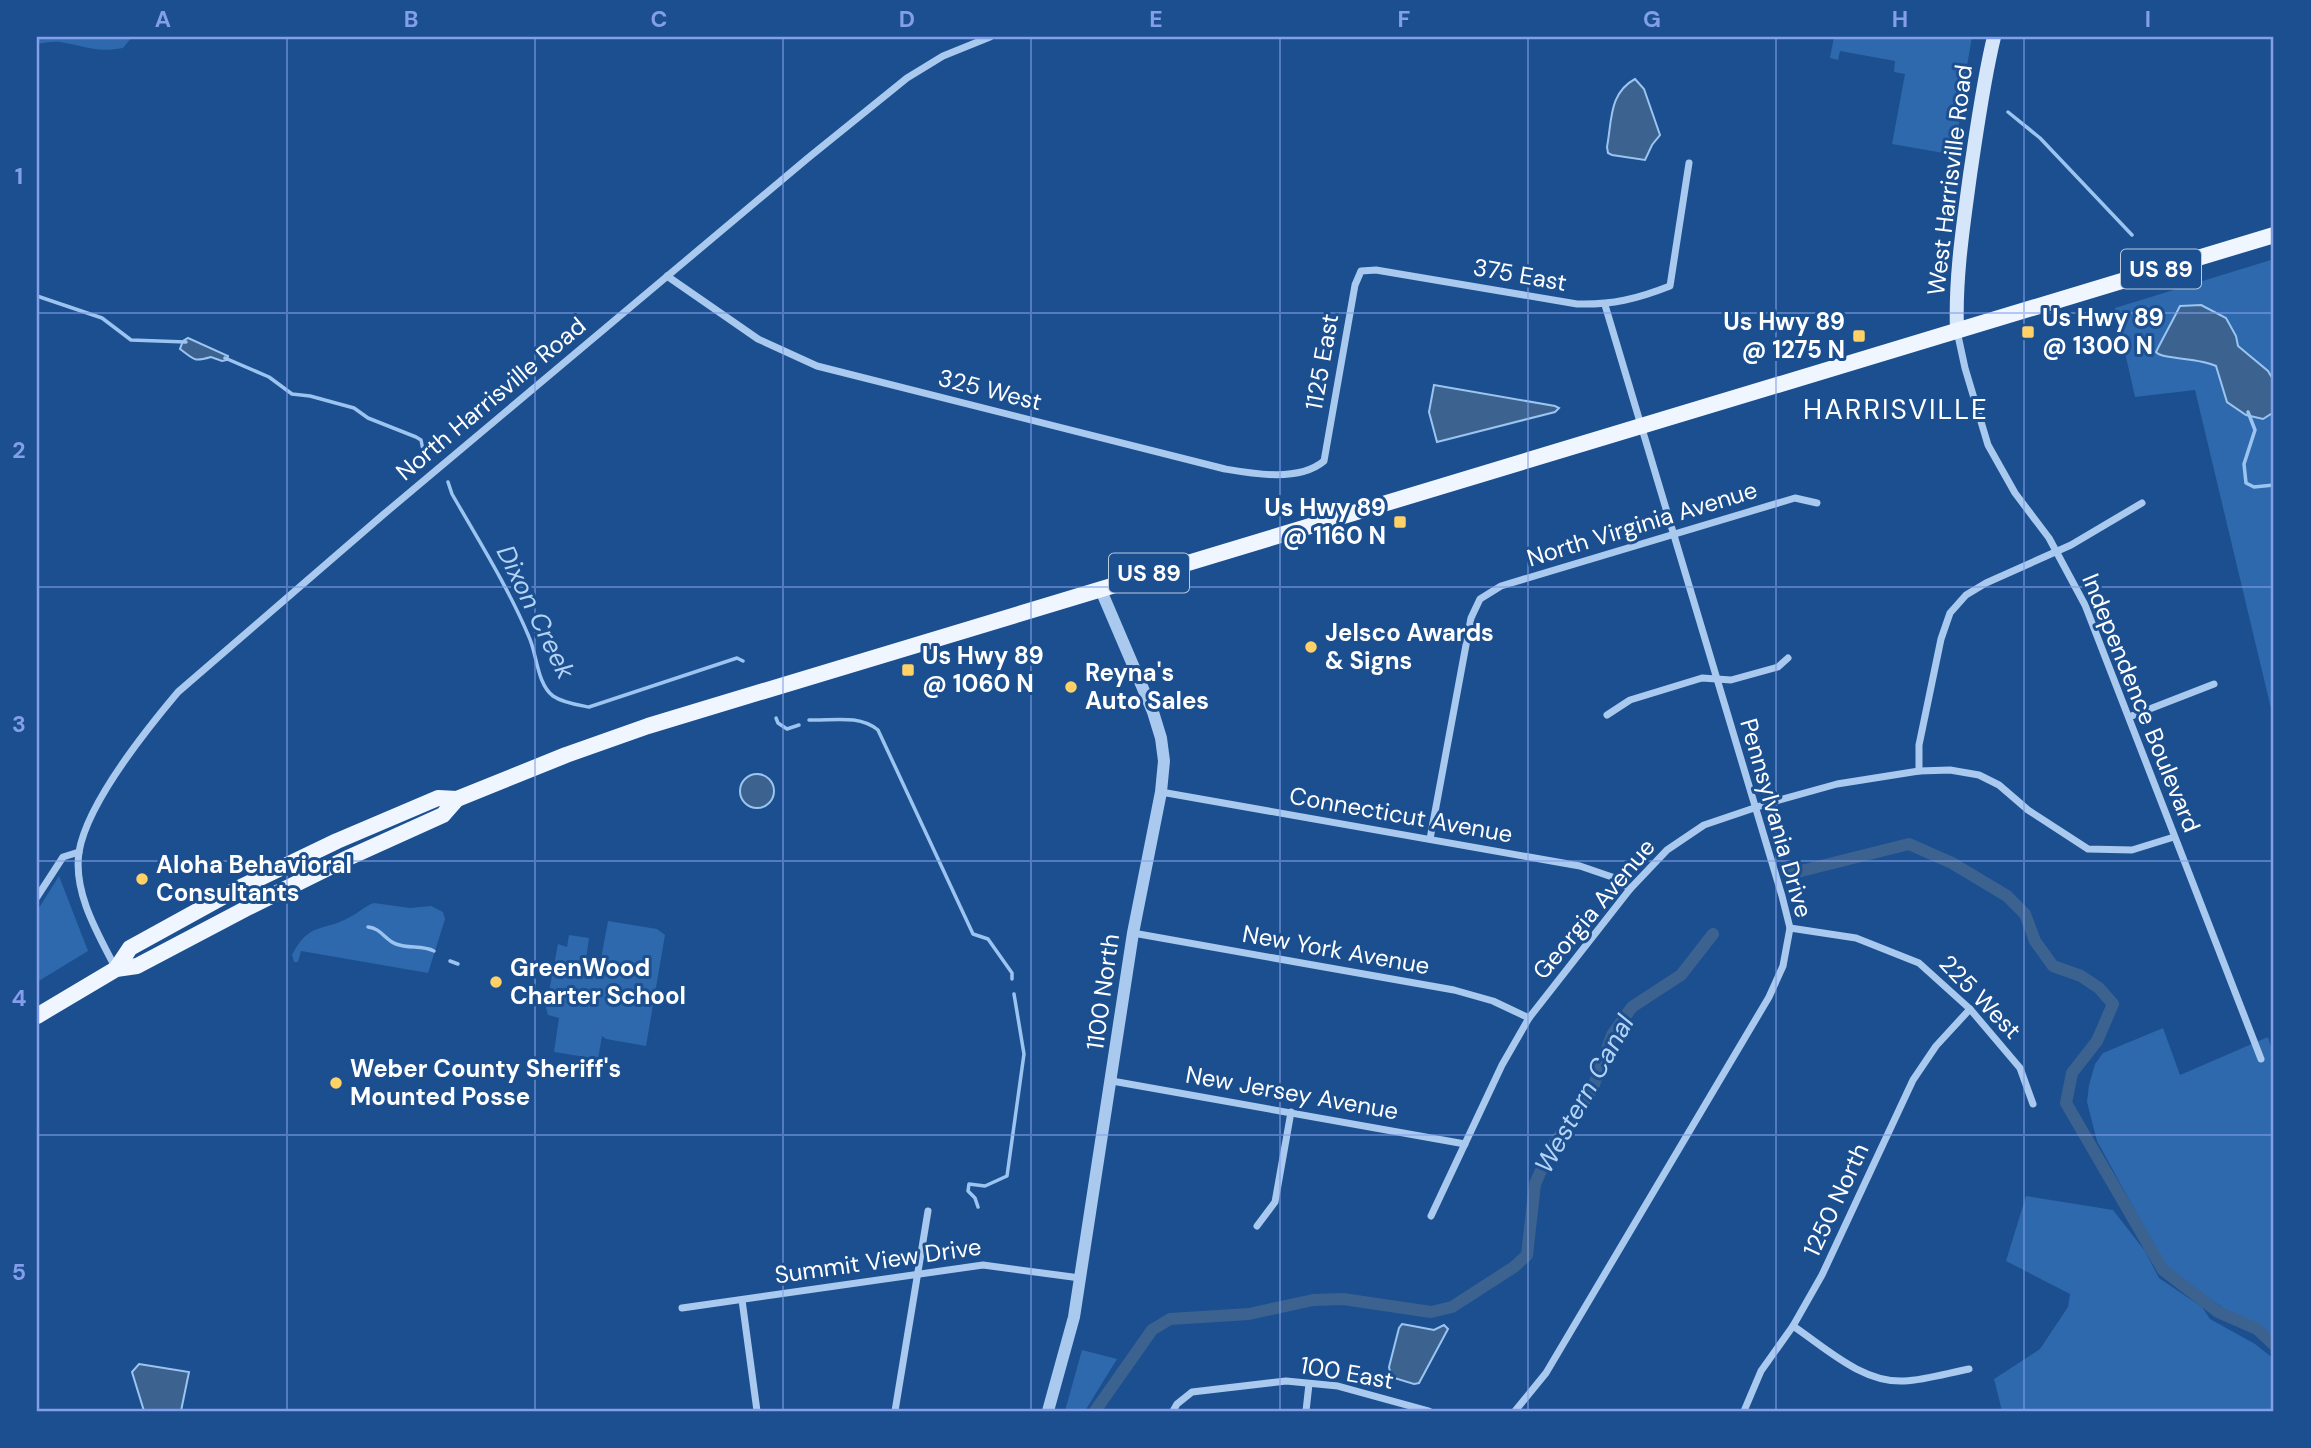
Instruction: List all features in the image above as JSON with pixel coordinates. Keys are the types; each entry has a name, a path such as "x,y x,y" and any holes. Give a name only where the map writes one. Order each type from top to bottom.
{"main road":[{"name":"West Harrisville Road","path":"1957,330 1956,299 1962,234 1984,78 1994,37"},
{"name":"US 89","path":"37,1016 116,969 130,948 239,888 438,797 457,799 566,755 648,726 2274,235"}],"street":[{"name":"North Harrisville Road","path":"116,969 86,908 79,852 98,801 151,724 178,692 667,276 907,78 943,56 990,37"},
{"name":"375 East","path":"1361,271 1376,270 1549,301 1605,305 1638,298 1670,286 1689,163"},
{"name":"1125 East","path":"1324,461 1355,285 1361,271"},
{"name":"325 West","path":"667,276 758,339 817,366 1225,469 1265,474 1288,473 1309,469 1324,461"},
{"name":"Pennsylvania Drive","path":"1515,1411 1546,1373 1769,997 1783,966 1790,928 1783,896 1605,305"},
{"name":"Independence Boulevard","path":"1957,330 1965,368 1988,445 2015,493 2049,538 2085,605 2261,1059"},
{"name":"North Virginia Avenue","path":"1430,839 1471,618 1480,599 1502,586 1795,498 1817,503"},
{"path":"1919,771 1919,745 1941,639 1950,613 1966,595 1986,583 2057,552 2142,503"},
{"name":"1100 North","path":"1048,1411 1074,1317 1133,933 1161,792 1164,761 1161,738 1100,588"},
{"path":"1607,715 1630,700 1702,678 1731,680 1778,667 1788,658"},
{"path":"2129,717 2214,684"},
{"name":"Georgia Avenue","path":"1431,1216 1502,1065 1530,1017 1630,889 1667,850 1704,825 1755,807 1837,784 1919,771 1950,770 1979,775 1999,785 2028,810 2088,849 2132,850 2175,837"},
{"name":"Connecticut Avenue","path":"1161,792 1596,870 1615,878 1630,889"},
{"path":"37,897 63,858 79,852"},
{"name":"225 West","path":"1790,928 1856,938 1919,963 1970,1009 2020,1068 2033,1104"},
{"name":"New York Avenue","path":"1133,933 1454,990 1493,1001 1530,1017"},
{"name":"1250 North","path":"1744,1411 1761,1371 1793,1326 1822,1275 1913,1080 1936,1046 1970,1009"},
{"name":"New Jersey Avenue","path":"1112,1081 1465,1144"},
{"path":"1257,1226 1275,1202 1291,1112"},
{"path":"895,1411 928,1211"},
{"name":"Summit View Drive","path":"682,1308 983,1265 999,1265 1080,1278"},
{"path":"742,1300 757,1411"},
{"path":"1793,1326 1857,1369 1880,1378 1904,1381 1969,1368"},
{"name":"100 East","path":"1175,1408 1192,1392 1286,1381 1338,1386 1429,1411"},
{"path":"1306,1411 1309,1384"}],"shaded area":[{"path":"37,37 132,37 123,48 105,50 57,42 37,44"},
{"path":"1834,37 1972,37 1955,155 1892,144 1905,74 1894,72 1895,61 1840,51 1838,60 1830,58"},
{"path":"1635,79 1644,89 1660,135 1645,160 1612,155 1608,153 1607,147 1616,100 1620,92"},
{"path":"2274,259 2274,721 2195,390 2135,397 2115,308"},
{"path":"2201,305 2226,318 2236,336 2238,346 2268,371 2274,381 2274,412 2263,419 2246,415 2227,402 2216,366 2156,352 2180,306"},
{"path":"188,338 228,356 227,360 192,358 180,349 183,341"},
{"path":"1434,385 1559,408 1555,412 1437,442 1429,412"},
{"path":"757,774 769,779 774,791 769,803 757,808 745,803 740,791 745,779"},
{"path":"59,876 88,951 37,982 37,911"},
{"path":"374,903 410,908 431,906 443,912 445,919 428,973 301,951 298,962 294,962 292,955 298,944 311,932 341,922"},
{"path":"608,921 657,929 665,935 646,1046 602,1036 598,1059 554,1052 559,1018 548,1015 546,1008 558,944 567,947 569,935 589,938 586,959 580,958 579,965 597,968"},
{"path":"2163,1028 2180,1075 2268,1037 2274,1057 2274,1339 2259,1325 2223,1308 2166,1267 2097,1141 2087,1102 2095,1064 2103,1053"},
{"path":"2026,1196 2113,1210 2145,1251 2159,1278 2202,1307 2210,1319 2255,1344 2274,1359 2274,1411 2002,1411 1994,1379 2040,1349 2068,1307 2070,1294 2006,1261"},
{"path":"1402,1324 1434,1330 1444,1325 1448,1329 1419,1383 1391,1377 1389,1367"},
{"path":"1082,1350 1117,1359 1085,1411 1065,1411"},
{"path":"139,1364 189,1372 181,1411 144,1411 132,1372"}],"waterway":[{"path":"2008,112 2040,138 2132,235"},
{"name":"Dixon Creek","path":"37,296 102,318 131,340 186,342"},
{"name":"Dixon Creek","path":"225,358 269,377 292,394 354,408 368,418 421,440 423,450"},
{"path":"2248,412 2255,430 2244,464 2246,483 2254,487 2274,485"},
{"name":"Dixon Creek","path":"448,482 452,494 521,618 544,684 553,696 589,707 737,658 743,661"},
{"name":"Dixon Creek","path":"776,718 778,723 787,729 799,725"},
{"name":"Dixon Creek","path":"809,720 853,720 878,730 973,934 988,939 1012,973 1012,979"},
{"name":"Western Canal","path":"1793,873 1909,844 1952,863 2007,896 2025,914 2035,941 2053,966 2081,976 2099,988 2113,1004 2097,1041 2072,1073 2066,1103 2163,1270 2218,1312 2257,1329 2274,1345"},
{"path":"368,927 396,944 434,951"},
{"name":"Western Canal","path":"1095,1411 1152,1330 1170,1319 1249,1314 1313,1300 1343,1299 1431,1312 1452,1307 1514,1267 1527,1255 1535,1184 1551,1148 1592,1090 1612,1035 1632,1007 1681,975 1713,934"},
{"path":"450,961 458,964"},
{"name":"Dixon Creek","path":"978,1207 975,1198 968,1191 969,1184 985,1186 1007,1176 1024,1054 1014,994"}],"place":[{"name":"Us Hwy 89 @ 1300 N","path":"2028,332"},
{"name":"Us Hwy 89 @ 1275 N","path":"1859,336"},
{"name":"Us Hwy 89 @ 1160 N","path":"1400,522"},
{"name":"Jelsco Awards & Signs","path":"1311,647"},
{"name":"Us Hwy 89 @ 1060 N","path":"908,670"},
{"name":"Reyna's Auto Sales","path":"1071,687"},
{"name":"Aloha Behavioral Consultants","path":"142,879"},
{"name":"GreenWood Charter School","path":"496,982"},
{"name":"Weber County Sheriff's Mounted Posse","path":"336,1083"}],"district":[{"name":"HARRISVILLE","path":"1896,409"}]}
